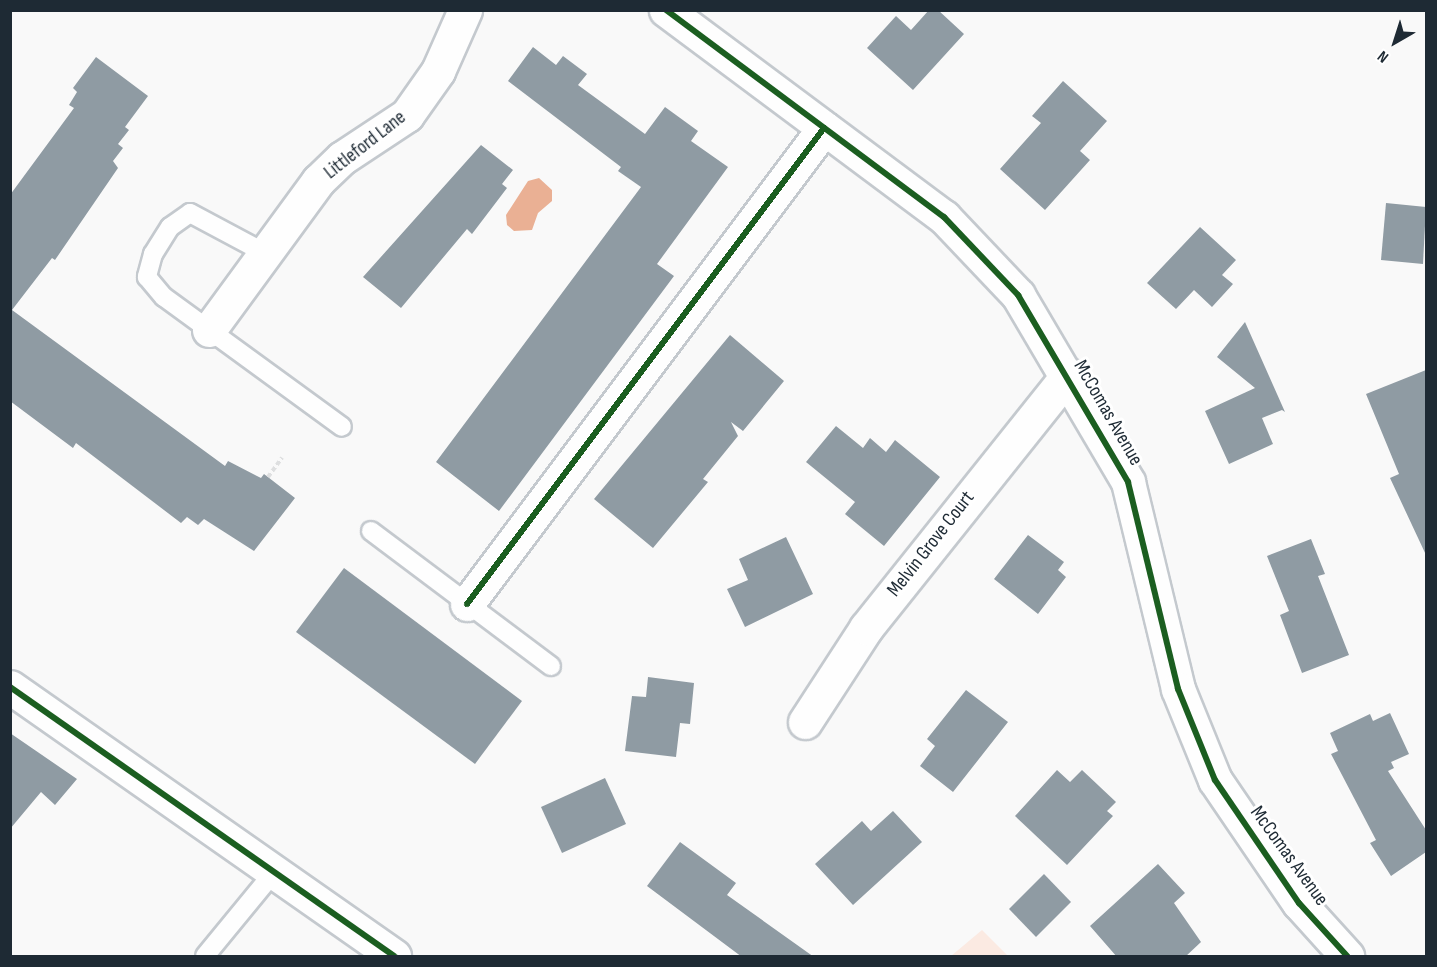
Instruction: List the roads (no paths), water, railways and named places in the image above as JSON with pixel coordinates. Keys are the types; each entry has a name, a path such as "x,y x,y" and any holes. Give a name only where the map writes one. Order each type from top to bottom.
{"street":[{"name":"Littleford Lane","path":"209,330 318,181 342,158 407,115 438,72 465,10"},
{"name":"McComas Avenue","path":"666,10 944,217 1018,295 1068,375 1128,482 1178,689 1215,780 1299,903 1347,957"},
{"path":"467,604 824,128"},
{"name":"Melvin Grove Court","path":"805,722 866,628 1068,375"},
{"path":"10,687 394,957"}],"lane":[{"path":"265,253 190,213 170,227 153,254 147,277 164,297 342,427"},
{"path":"371,531 551,666"},
{"path":"208,956 274,872"}]}
